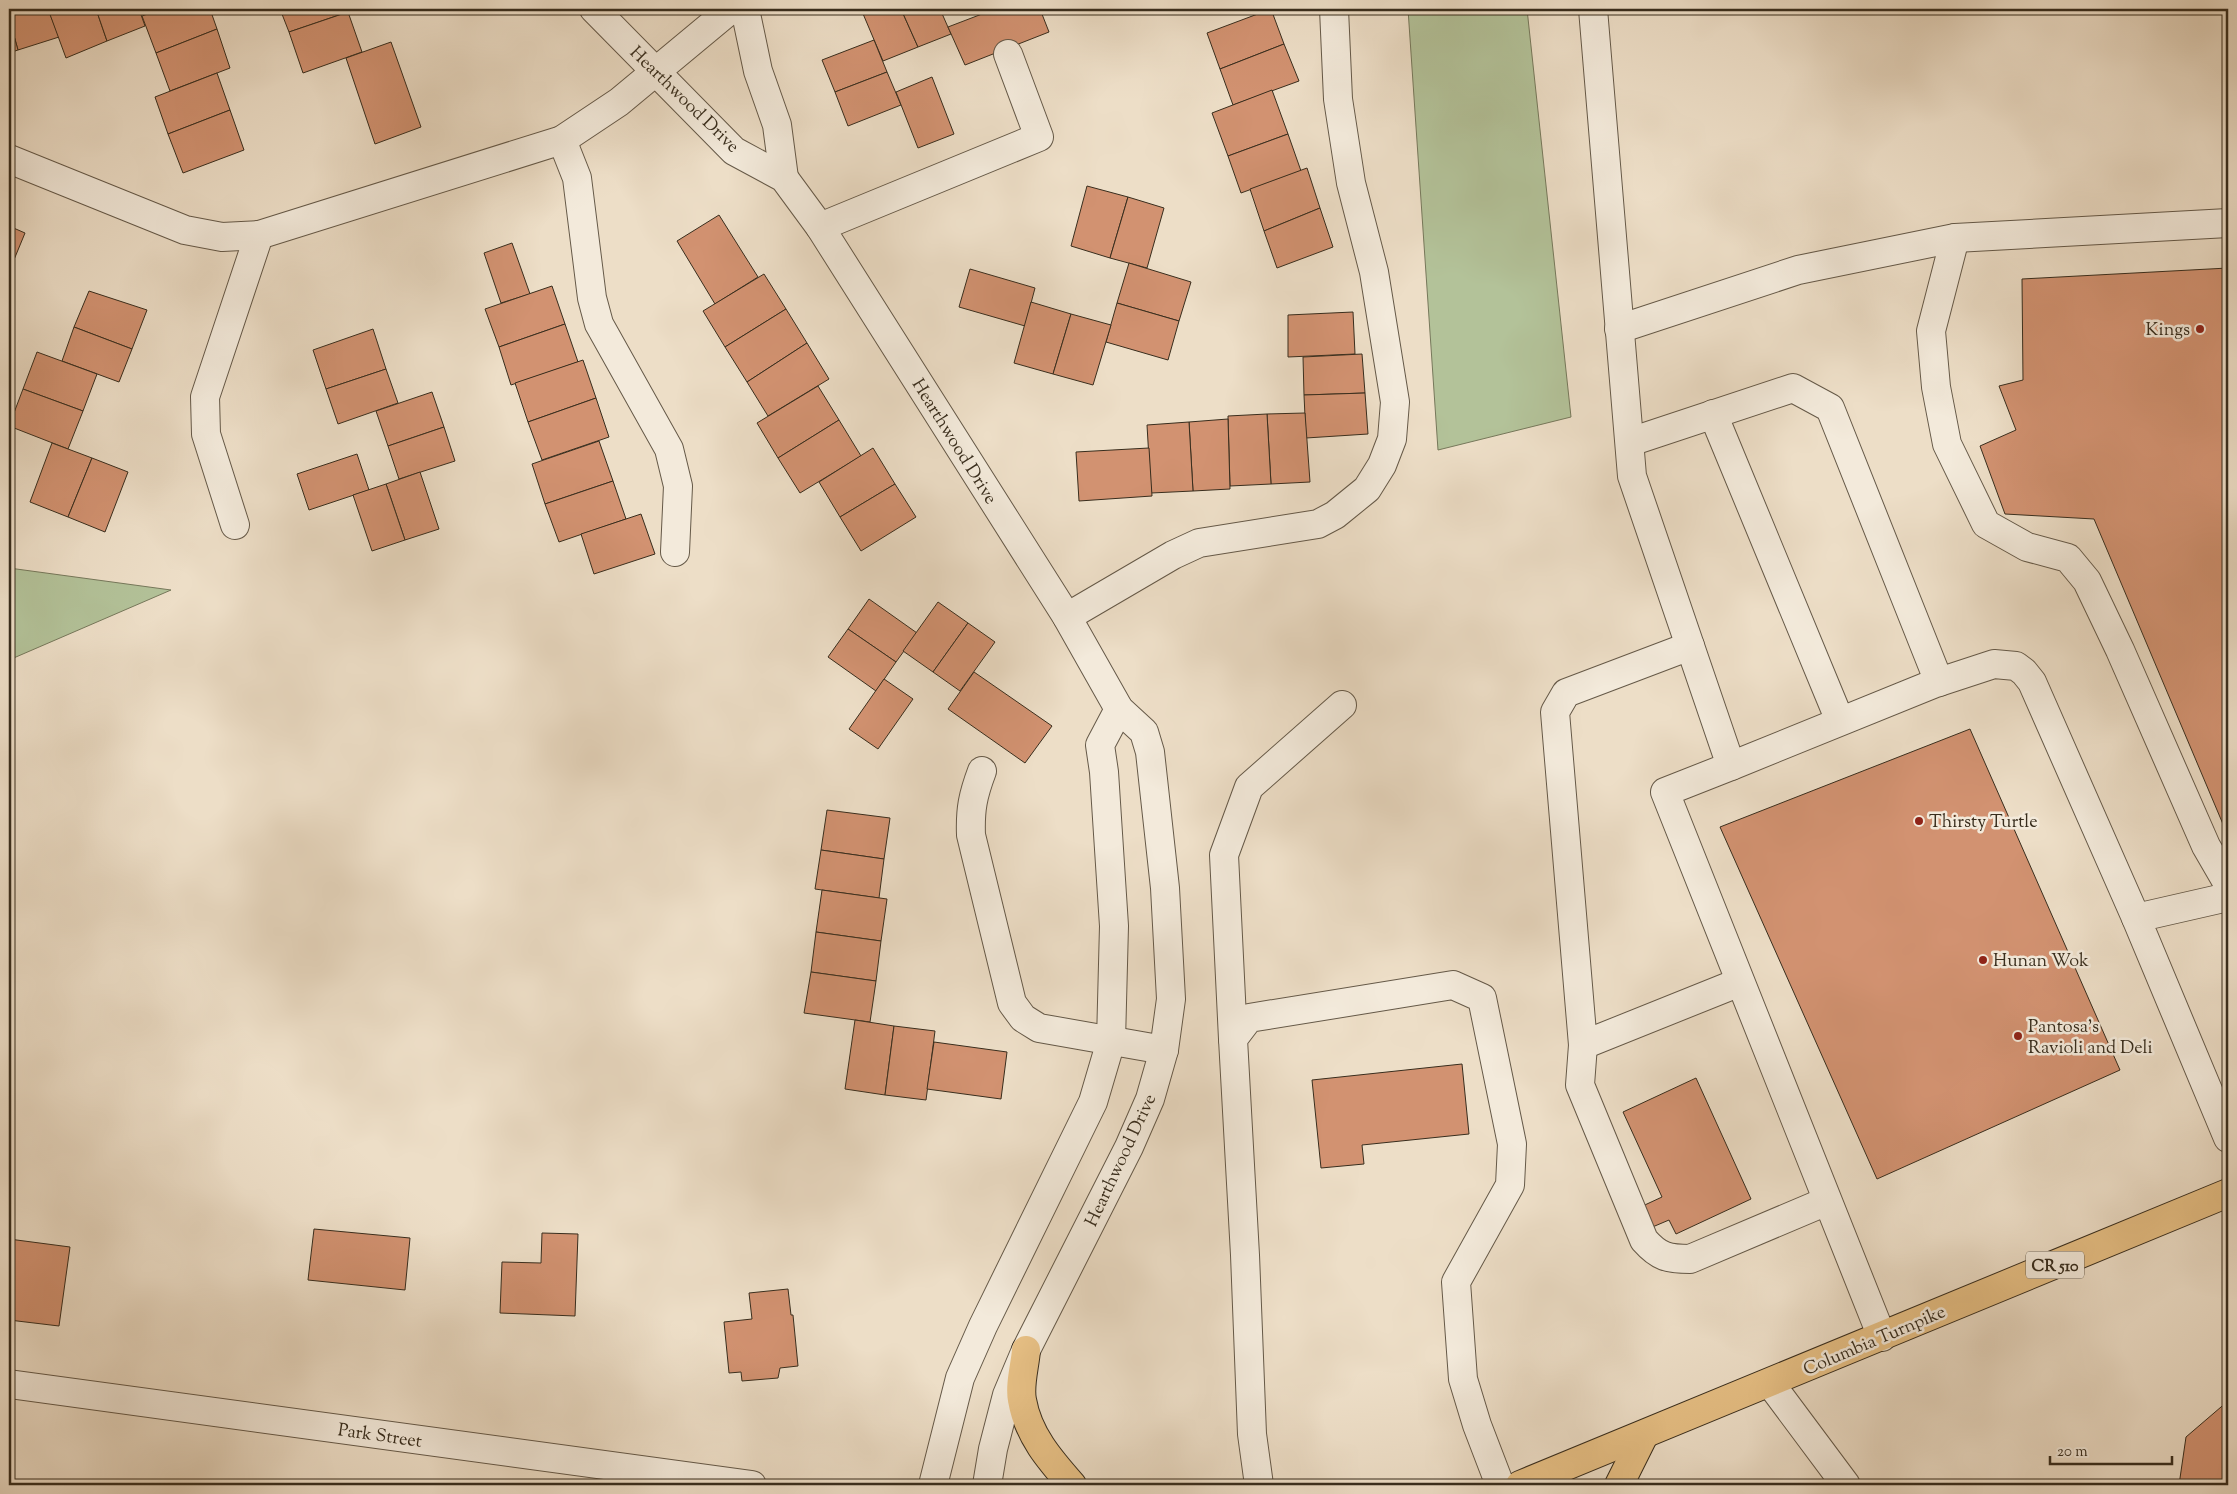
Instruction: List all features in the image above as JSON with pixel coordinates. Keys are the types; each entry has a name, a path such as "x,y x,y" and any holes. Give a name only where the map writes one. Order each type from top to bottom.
{"main road":[{"name":"Columbia Turnpike","path":"1520,1485 2228,1193"},
{"path":"1026,1350 1022,1398 1030,1429 1048,1458 1072,1485"},
{"path":"1619,1485 1644,1435"}],"street":[{"name":"Hearthwood Drive","path":"594,9 734,150 784,178 820,227 1067,617 1119,708 1144,732 1154,772 1165,888 1171,999 1164,1050 1150,1099 1129,1147 1026,1350 1007,1395 993,1449 988,1485"},
{"path":"9,159 185,230 222,238 259,235 562,140 619,102 731,9"},
{"name":"Hearthwood Drive","path":"745,9 758,71 777,125 784,178"},
{"path":"1067,617 1173,555 1199,543 1318,524 1335,515 1367,489 1382,466 1392,439 1395,402 1374,272 1348,164 1338,99 1334,9"},
{"path":"1593,9 1632,476 1731,766"},
{"path":"820,227 1040,137 1008,54"},
{"path":"562,140 576,178 592,298 599,324 669,449 678,486 675,552"},
{"path":"1619,330 1798,270 1955,238 2228,224"},
{"path":"235,525 206,434 204,397 259,235"},
{"path":"1955,238 1931,331 1936,387 1947,444 1986,524 2027,547 2068,558 2087,581 2120,650 2206,846 2228,884"},
{"path":"1630,442 1793,388 1830,408 1939,682"},
{"path":"1713,414 1840,721"},
{"path":"1690,646 1566,693 1555,712 1583,1045 1580,1085 1644,1240 1654,1252 1671,1259 1690,1259 1827,1201"},
{"path":"1882,1336 1665,792 1939,682 1994,664 2016,666 2032,682 2136,918 2228,1138"},
{"path":"1259,1485 1252,1434 1245,1255 1224,854 1249,787 1342,705"},
{"path":"933,1485 960,1378 983,1326 1093,1102 1111,1041 1114,926 1100,745 1119,708"},
{"path":"982,771 970,812 972,835 1012,1004 1023,1018 1039,1028 1164,1050"},
{"path":"2136,918 2228,898"},
{"path":"1583,1045 1740,982"},
{"path":"1233,1040 1249,1018 1258,1016 1453,985 1482,998 1512,1144 1510,1185 1456,1282 1463,1379 1477,1424 1500,1485"},
{"path":"1770,1383 1846,1485"},
{"name":"Park Street","path":"9,1384 698,1482 752,1485"}],"green space":[{"path":"1408,9 1527,9 1571,417 1438,450"},
{"path":"9,568 171,590 9,660"}],"building":[{"path":"9,9 48,9 59,37 18,50 9,18"},
{"path":"48,9 96,9 107,41 66,58"},
{"path":"96,9 139,9 145,26 107,41"},
{"path":"161,9 210,9 217,29 156,53 142,16"},
{"path":"280,9 347,9 348,12 289,32"},
{"path":"861,9 901,9 918,47 883,61"},
{"path":"901,9 940,9 951,34 918,47"},
{"path":"995,9 1040,9 1049,32 965,65 948,27"},
{"path":"1271,9 1284,44 1220,69 1207,33"},
{"path":"348,12 362,52 303,73 289,32"},
{"path":"9,18 18,50 9,53"},
{"path":"217,29 230,68 170,91 156,53"},
{"path":"874,40 887,72 835,92 822,60"},
{"path":"391,42 421,127 375,144 346,58"},
{"path":"1284,44 1299,81 1233,105 1220,69"},
{"path":"887,72 901,105 848,126 835,92"},
{"path":"217,73 230,110 168,134 155,97"},
{"path":"932,77 954,134 918,148 896,92"},
{"path":"1272,90 1288,134 1228,156 1212,113"},
{"path":"230,110 244,150 183,173 168,134"},
{"path":"1288,134 1301,171 1241,193 1228,156"},
{"path":"1307,168 1320,208 1264,231 1250,189"},
{"path":"1087,186 1128,197 1110,258 1071,246"},
{"path":"1128,197 1164,208 1147,268 1110,258"},
{"path":"1320,208 1333,247 1277,268 1264,231"},
{"path":"719,215 758,277 715,304 677,241"},
{"path":"9,226 25,233 11,267 9,267"},
{"path":"512,243 530,294 501,303 484,253"},
{"path":"1129,263 1191,282 1179,321 1117,303"},
{"path":"2228,268 2228,836 2094,519 2005,514 1980,446 2016,430 1999,386 2023,380 2022,279"},
{"path":"970,269 1035,288 1025,326 959,307"},
{"path":"764,274 786,309 725,347 703,311"},
{"path":"552,286 565,324 499,347 485,309"},
{"path":"89,291 147,310 132,349 74,327"},
{"path":"1031,302 1071,314 1053,374 1014,363"},
{"path":"1117,303 1179,321 1168,360 1106,342"},
{"path":"786,309 807,343 747,382 725,347"},
{"path":"1353,312 1355,354 1288,357 1288,315"},
{"path":"1071,314 1111,325 1093,385 1053,374"},
{"path":"565,324 578,362 511,385 499,347"},
{"path":"74,327 132,349 119,382 62,361"},
{"path":"373,329 386,369 326,389 313,350"},
{"path":"807,343 829,379 768,416 747,382"},
{"path":"37,352 97,374 83,411 23,389"},
{"path":"1362,354 1365,393 1304,395 1303,357"},
{"path":"583,360 596,398 528,422 515,383"},
{"path":"386,369 398,403 338,424 326,389"},
{"path":"818,386 839,420 778,458 757,423"},
{"path":"23,389 83,411 68,449 9,426"},
{"path":"432,392 444,427 388,446 376,411"},
{"path":"1365,393 1368,434 1306,438 1304,395"},
{"path":"596,398 609,437 542,460 528,422"},
{"path":"1305,413 1310,482 1271,484 1267,414"},
{"path":"1267,414 1271,484 1230,486 1228,416"},
{"path":"1228,419 1230,489 1193,491 1189,422"},
{"path":"839,420 861,456 800,493 778,458"},
{"path":"1189,422 1193,491 1151,493 1147,425"},
{"path":"444,427 455,461 399,479 388,446"},
{"path":"599,441 613,481 545,504 532,464"},
{"path":"52,443 92,458 68,517 30,502"},
{"path":"873,448 895,484 840,517 819,482"},
{"path":"1149,448 1152,496 1079,501 1076,452"},
{"path":"357,454 369,490 309,510 297,474"},
{"path":"92,458 128,472 105,532 68,517"},
{"path":"420,472 439,529 405,540 386,484"},
{"path":"613,481 626,519 559,542 545,504"},
{"path":"386,484 405,540 372,551 353,495"},
{"path":"895,484 916,517 861,551 840,517"},
{"path":"641,514 655,554 594,574 581,534"},
{"path":"869,599 917,633 896,662 848,629"},
{"path":"938,602 968,623 933,672 903,651"},
{"path":"968,623 995,642 960,691 933,672"},
{"path":"848,629 896,662 876,691 828,657"},
{"path":"974,672 1052,726 1025,763 948,709"},
{"path":"884,679 913,699 878,749 849,729"},
{"path":"1970,729 2120,1070 1877,1179 1720,827"},
{"path":"827,810 890,818 884,859 821,850"},
{"path":"821,850 884,859 879,898 815,889"},
{"path":"822,890 887,899 881,941 816,932"},
{"path":"816,932 881,941 876,981 811,972"},
{"path":"811,972 876,981 870,1022 804,1013"},
{"path":"855,1020 894,1026 885,1095 845,1089"},
{"path":"894,1026 935,1031 926,1100 885,1095"},
{"path":"934,1042 1007,1052 1001,1099 927,1089"},
{"path":"1462,1064 1469,1134 1362,1145 1364,1164 1321,1168 1312,1080"},
{"path":"1696,1078 1751,1199 1676,1234 1669,1220 1643,1231 1634,1210 1662,1197 1623,1112"},
{"path":"314,1229 410,1238 405,1290 308,1280"},
{"path":"542,1233 578,1234 575,1316 500,1313 502,1262 541,1263"},
{"path":"9,1239 70,1247 59,1326 9,1320"},
{"path":"788,1289 791,1315 793,1315 798,1366 780,1368 778,1378 742,1381 741,1372 729,1373 724,1322 752,1319 749,1293"},
{"path":"2228,1401 2228,1485 2179,1485 2186,1437"},
{"path":"2128,1483 2158,1485 2128,1485"}],"place":[{"name":"Kings","path":"2200,329"},
{"name":"Thirsty Turtle","path":"1919,821"},
{"name":"Hunan Wok","path":"1983,960"},
{"name":"Pantosa's Ravioli and Deli","path":"2018,1036"}]}
